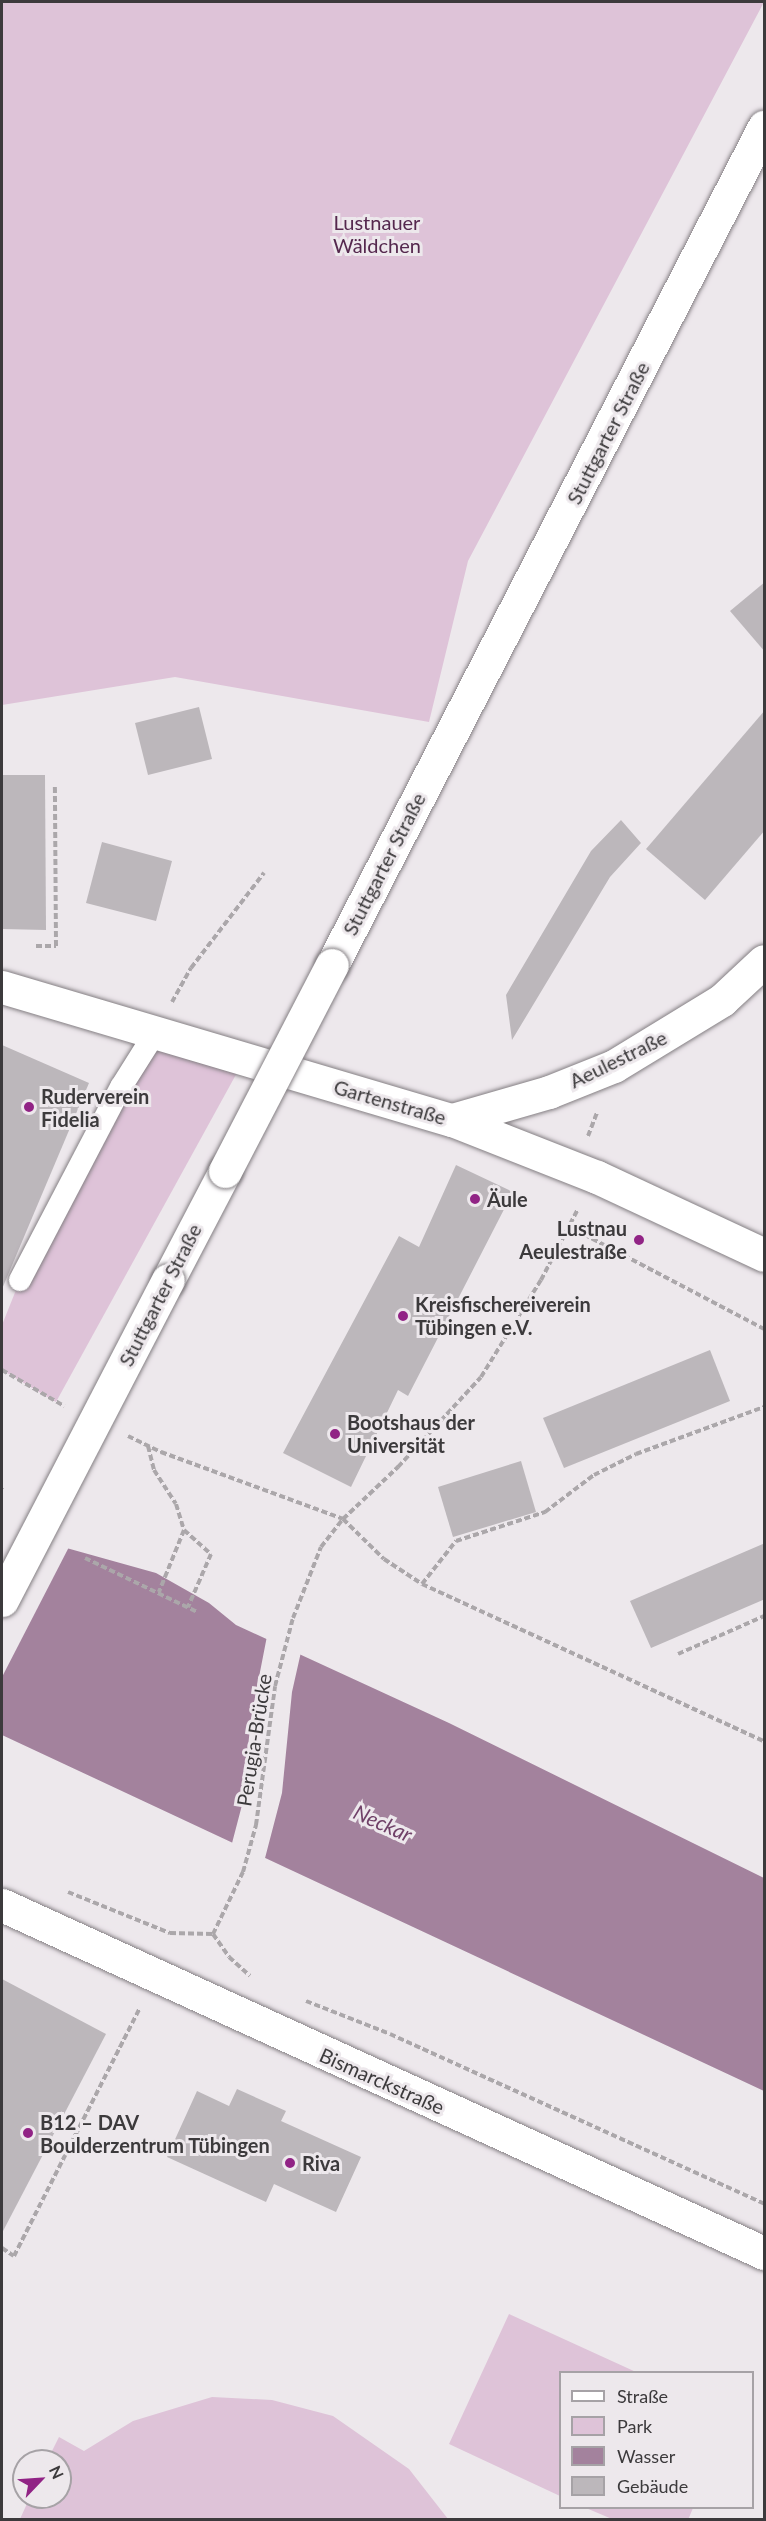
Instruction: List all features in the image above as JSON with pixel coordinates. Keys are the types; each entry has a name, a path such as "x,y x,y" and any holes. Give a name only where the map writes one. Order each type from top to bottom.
{"street":[{"name":"Stuttgarter Straße","path":"2,1600 765,127"},
{"name":"Aeulestraße","path":"452,1120 549,1092 614,1066 722,1000 765,961"},
{"name":"Gartenstraße","path":"2,987 452,1120 586,1173 765,1255"},
{"name":"Bismarckstraße","path":"4,1912 765,2253"}],"lane":[{"path":"20,1280 121,1087 154,1033"}],"path":[{"path":"36,946 56,946 55,785"},
{"path":"154,1033 191,968 264,873"},
{"name":"Perugia-Brücke","path":"254,1977 229,1957 214,1933 243,1872 256,1825 275,1686 293,1618 321,1547 343,1519 398,1467 481,1377 541,1280 568,1226 586,1173 614,1066"},
{"path":"568,1226 764,1328"},
{"path":"2,1370 66,1407"},
{"path":"422,1584 456,1541 545,1512 594,1475 636,1454 765,1407"},
{"path":"117,1431 148,1446 343,1519 384,1559 422,1584 765,1741"},
{"path":"148,1446 154,1470 176,1504 184,1530 179,1550 159,1592"},
{"path":"184,1530 211,1554 188,1607"},
{"path":"85,1558 197,1612"},
{"path":"678,1654 765,1617"},
{"path":"2,2248 14,2256 155,1978"},
{"path":"301,1999 390,2034 765,2204"}],"green space":[{"name":"Lustnauer Wäldchen","path":"2,2 764,2 468,561 429,722 175,677 2,705"},
{"path":"155,1033 244,1060 56,1402 2,1370 2,1325 20,1280"},
{"path":"509,2314 634,2371 559,2371 559,2496 449,2444"},
{"path":"212,2397 272,2400 333,2416 409,2469 448,2519 20,2519 25,2509 72,2509 72,2449 53,2449 59,2437 84,2451 133,2421"},
{"path":"588,2509 693,2509 688,2520 612,2519"}],"water":[{"name":"Neckar","path":"2,1530 156,1573 209,1603 236,1625 449,1723 764,1878 764,2091 2,1735"}],"pier":[{"path":"2,1527 70,1545 2,1677"},
{"path":"267,1636 301,1652 292,1692 282,1793 264,1862 231,1847 242,1805 251,1718"}],"building":[{"path":"765,582 765,652 730,611"},
{"path":"199,707 212,759 148,775 135,723"},
{"path":"765,710 765,830 705,900 646,849"},
{"path":"2,775 45,775 46,930 2,929"},
{"path":"621,820 641,843 610,877 512,1040 506,995 591,851"},
{"path":"102,842 172,861 156,921 86,903"},
{"path":"2,1045 89,1083 2,1289"},
{"path":"456,1165 513,1192 408,1396 398,1390 351,1487 283,1453 399,1236 419,1247"},
{"path":"710,1350 730,1401 564,1468 543,1418"},
{"path":"521,1461 536,1512 453,1537 438,1487"},
{"path":"765,1543 765,1599 651,1648 630,1601"},
{"name":"B12 – DAV Boulderzentrum Tübingen","path":"2,1979 106,2034 2,2233"},
{"path":"237,2089 286,2111 281,2121 361,2157 336,2212 274,2184 266,2202 167,2157 197,2091 229,2106"}],"place":[{"name":"Ruderverein Fidelia","path":"29,1107"},
{"name":"Äule","path":"475,1199"},
{"name":"Lustnau Aeulestraße","path":"639,1240"},
{"name":"Kreisfischereiverein Tübingen e.V.","path":"403,1316"},
{"name":"Bootshaus der Universität","path":"335,1434"},
{"name":"B12 – DAV Boulderzentrum Tübingen","path":"28,2133"},
{"name":"Riva","path":"290,2163"}]}
